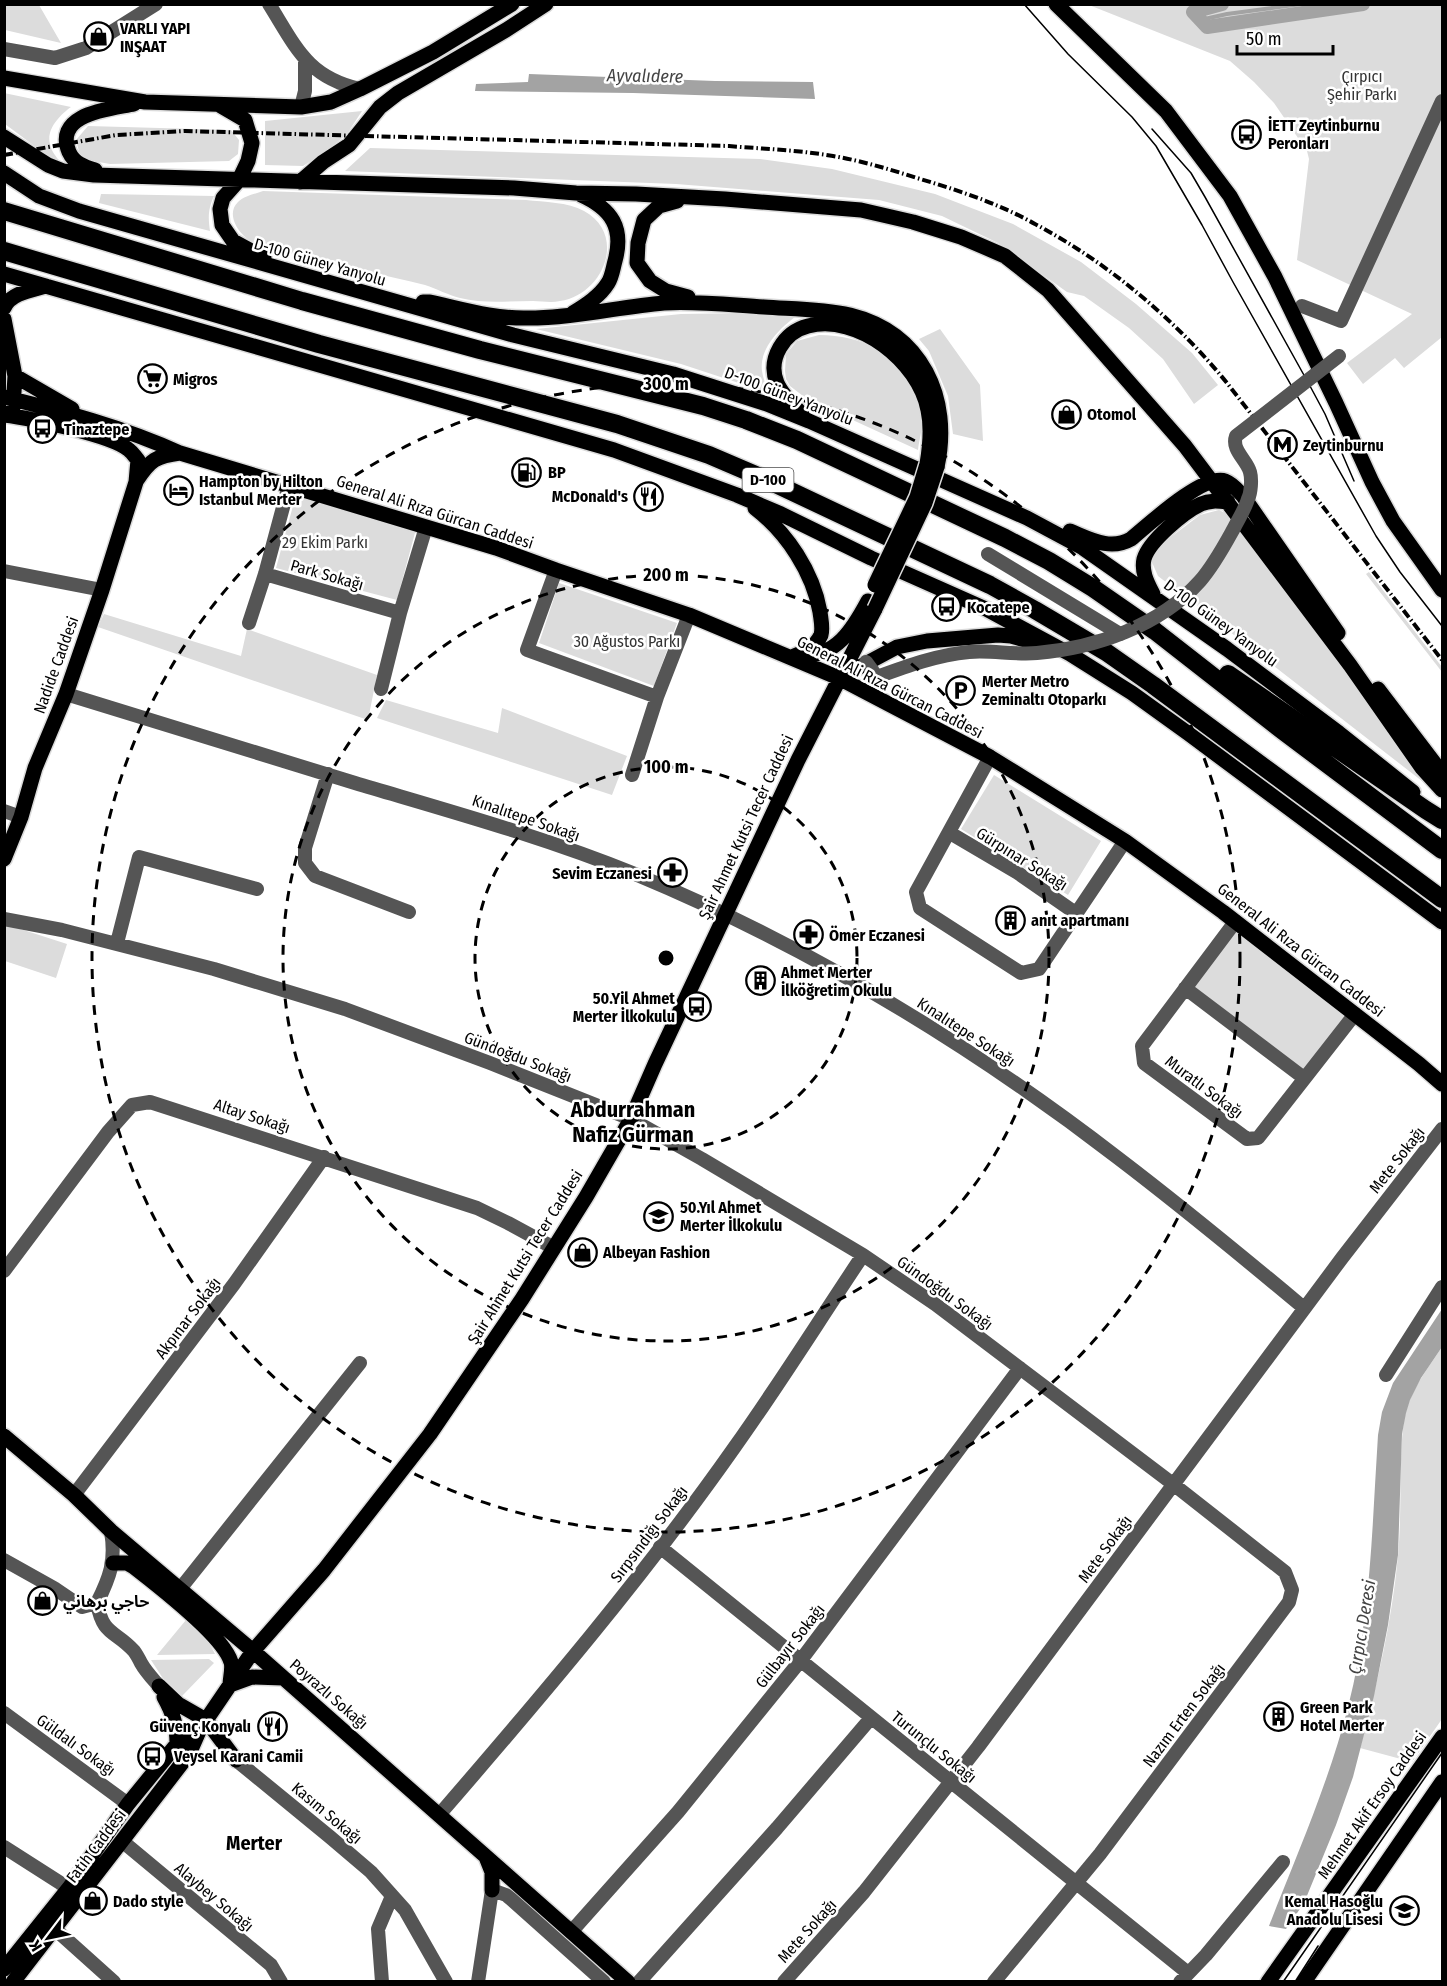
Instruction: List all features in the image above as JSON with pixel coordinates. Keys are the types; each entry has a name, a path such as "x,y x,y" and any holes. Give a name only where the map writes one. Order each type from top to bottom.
{"highway":[{"path":"4,211 302,301 470,347 703,406 797,440 1005,538 1093,588 1179,649 1292,738 1443,850"},
{"name":"D-100","path":"4,251 319,344 617,424 709,455 765,478 990,585 1106,652 1443,899"},
{"path":"1179,649 1211,664 1242,683 1426,810 1443,819"}],"main road":[{"path":"4,78 145,102 301,107 331,102 360,89 432,52 512,4"},
{"path":"300,182 323,162 349,145 380,107 398,93 546,4"},
{"path":"1056,4 1166,111 1230,196 1275,277 1372,482 1393,521 1443,590"},
{"path":"121,175 87,168 76,162 67,145 68,132 72,124 81,117 145,102"},
{"path":"218,104 245,120 252,143 248,161 239,180 223,198 220,209 222,225 233,241 290,273"},
{"path":"4,137 48,165 63,171 94,175 514,188 725,199 861,210 913,222 961,237 1005,256 1048,290 1185,446 1350,665 1422,768 1443,790"},
{"name":"D-100 Güney Yanyolu","path":"4,173 39,196 79,211 290,273 513,335 673,374 745,397 809,421 1027,518 1083,548 1155,597 1339,733 1443,819"},
{"path":"566,317 588,303 609,282 618,251 616,224 596,202 576,193"},
{"path":"708,303 666,291 650,281 637,263 638,243 644,220 659,206 683,200 725,199"},
{"path":"4,274 614,450 737,495 987,609 1070,654 1132,693 1443,922"},
{"path":"4,308 6,303 26,291 46,286"},
{"path":"402,304 430,302 491,315 525,318 566,317 588,312 687,302 827,311 879,325 906,345 926,372 934,388 942,425 941,451 917,496 872,605 850,632 828,651 815,656 792,657"},
{"path":"4,319 15,376 8,416 73,429 105,438 129,449 138,460 136,482"},
{"path":"809,421 788,400 777,383 774,358 778,350 785,340 807,326 820,324 855,330 885,345 909,368 928,407 932,466"},
{"path":"15,376 86,417"},
{"name":"General Ali Rıza Gürcan Caddesi","path":"10,399 86,417 180,453 496,548 689,615 839,678 990,757 1125,841 1235,922 1443,1084"},
{"path":"136,482 152,460 164,455 180,453"},
{"path":"1027,518 1063,528 1097,542 1111,545 1123,544 1188,493 1211,481 1224,480 1234,486 1244,496 1367,674 1443,773"},
{"name":"Nadide Caddesi","path":"4,859 21,817 35,768 66,694 136,482"},
{"path":"737,495 766,516 790,543 808,575 819,607 822,633 809,650 792,657"},
{"path":"1155,597 1145,579 1144,559 1149,548 1162,534 1199,505 1213,500 1228,502"},
{"name":"Şair Ahmet Kutsi Tecer Caddesi","path":"253,1651 324,1570 430,1434 522,1299 631,1119 724,915 872,605"},
{"path":"839,678 897,647 927,640 981,635 1011,636 1070,654"},
{"name":"Poyrazlı Sokağı","path":"4,1436 111,1531 253,1651 628,1982"},
{"path":"113,1563 128,1563 134,1567 215,1635 231,1663 230,1685 252,1677 283,1678"},
{"name":"Fatih Caddesi","path":"4,1969 122,1841 189,1754 203,1724 253,1651"},
{"path":"159,1686 203,1724 236,1760"},
{"path":"159,1686 174,1715 177,1744"},
{"name":"Fatih Caddesi","path":"14,1982 56,1929 75,1892 128,1804 177,1744 203,1724"},
{"name":"Mehmet Akif Ersoy Caddesi","path":"1268,1982 1443,1737"},
{"path":"1304,1982 1443,1782"},
{"path":"486,1857 492,1872 492,1890"},
{"path":"492,1890 495,1886 506,1882 519,1885"}],"street":[{"path":"4,50 55,58 86,48 156,4"},
{"path":"269,4 305,60 328,78 342,85 360,89"},
{"path":"301,107 305,91 305,60"},
{"path":"1302,306 1341,321 1443,101"},
{"path":"866,662 877,677 909,665 970,652 1038,653 1077,647 1120,634 1152,618 1178,601 1200,580 1221,552 1249,497 1250,472 1237,449 1234,441 1236,436 1339,356"},
{"name":"Park Sokağı","path":"289,485 265,574 400,612"},
{"path":"381,689 400,612 426,527"},
{"path":"988,554 1120,634"},
{"path":"556,570 527,650 657,697"},
{"path":"4,571 102,590"},
{"path":"249,623 265,574"},
{"path":"632,775 657,697 689,615"},
{"name":"Kınalıtepe Sokağı","path":"66,694 475,818 579,853 633,874 799,951 893,1004 1013,1082 1116,1156 1304,1308"},
{"name":"Gürpınar Sokağı","path":"990,757 916,892 920,908 1021,973 1039,969 1125,841"},
{"path":"328,774 305,848 305,863 315,876 409,912"},
{"path":"4,812 21,817"},
{"name":"Gürpınar Sokağı","path":"950,833 1018,873 1077,914"},
{"path":"117,943 139,856 257,889"},
{"name":"Gündoğdu Sokağı","path":"4,919 117,943 214,969 345,1009 631,1119 863,1255 935,1304 1173,1484"},
{"name":"Muratlı Sokağı","path":"1235,922 1142,1046 1144,1063 1247,1139 1258,1138 1355,1014"},
{"path":"1185,988 1304,1078"},
{"name":"Altay Sokağı","path":"4,1271 108,1132 132,1105 150,1102 477,1208 508,1222 554,1248"},
{"name":"Mete Sokağı","path":"784,1982 864,1892 951,1782 1304,1308 1443,1129"},
{"name":"Akpınar Sokağı","path":"74,1496 234,1284 324,1157"},
{"name":"Sırpsındığı Sokağı","path":"439,1815 614,1609 734,1448 863,1255"},
{"path":"1386,1375 1443,1287"},
{"path":"180,1589 360,1363"},
{"name":"Gülbayır Sokağı","path":"572,1932 678,1812 801,1660 1020,1368"},
{"name":"Nazım Erten Sokağı","path":"994,1982 1100,1854 1289,1602 1292,1590 1285,1572 1173,1484"},
{"path":"111,1531 114,1550 113,1563 97,1603 103,1624 111,1634 135,1653 159,1686"},
{"name":"Turunçlu Sokağı","path":"660,1547 1076,1883 1184,1977 1206,1955 1283,1862"},
{"path":"4,1560 54,1588 82,1607 97,1603"},
{"name":"Güldalı Sokağı","path":"4,1713 128,1804"},
{"path":"639,1982 872,1718"},
{"name":"Kasım Sokağı","path":"236,1760 371,1872 405,1910 446,1982"},
{"name":"Alaybey Sokağı","path":"122,1841 271,1965 281,1982"},
{"path":"4,1847 75,1892"},
{"path":"478,1982 492,1890 511,1899 604,1982"},
{"path":"382,1982 378,1929 392,1896"},
{"path":"56,1929 114,1982"}],"green space":[{"path":"39,5 61,43 5,30 5,6"},
{"name":"Çırpıcı Şehir Parkı","path":"1089,5 1442,5 1442,337 1404,368 1395,358 1363,384 1347,363 1412,314 1297,260 1309,159 1307,151 1274,103 1230,61"},
{"path":"4,93 71,107 58,118 49,138 51,147 60,162 5,124"},
{"path":"362,111 347,134 324,153 303,166 265,165 265,121"},
{"path":"88,126 231,130 239,140 238,154 229,161 110,164 93,161 80,155 76,140"},
{"path":"370,148 760,159 832,169 935,194 1013,224 1081,262 1136,304 1192,353 1218,385 1194,404 1163,359 1129,328 1084,296 1067,292 998,243 942,216 879,200 676,184 345,171"},
{"path":"263,191 526,200 563,204 584,211 597,222 605,234 607,248 605,263 588,288 560,301 469,300 425,285 312,259 253,242 243,235 235,224 233,212 240,200"},
{"path":"101,194 214,196 209,213 210,231 99,203"},
{"path":"751,313 795,317 771,340 764,355 762,371 769,393 681,364 536,329 681,314"},
{"path":"940,329 980,385 983,441 953,434 948,396 929,351 919,339"},
{"path":"819,335 835,336 863,343 875,348 896,366 912,391 920,410 922,425 918,450 807,399 790,386 785,371 786,354 797,341"},
{"name":"29 Ekim Parkı","path":"296,495 416,529 397,600 276,568"},
{"path":"1219,510 1229,515 1431,788 1158,576 1151,560 1155,549 1200,515"},
{"path":"1369,572 1442,667 1442,672 1366,574"},
{"name":"30 Ağustos Parkı","path":"559,583 677,623 654,686 539,643"},
{"path":"104,614 241,656 247,629 377,675 368,720 98,627"},
{"path":"386,700 498,733 502,708 627,756 612,795 377,718"},
{"path":"994,775 1101,841 1068,895 961,829"},
{"path":"5,924 67,944 56,978 5,961"},
{"path":"1236,931 1346,1016 1304,1072 1193,987"},
{"path":"1442,1347 1442,1719 1412,1762 1360,1748 1392,1605 1400,1532 1405,1416 1416,1388"},
{"path":"186,1620 209,1642 215,1654 157,1655"},
{"path":"209,1659 214,1663 182,1696 162,1677 151,1660"}],"shaded area":[{"path":"529,74 813,82 815,99 475,91 476,84 528,82"},
{"path":"1442,1309 1442,1347 1421,1378 1410,1400 1402,1434 1398,1555 1388,1625 1374,1696 1353,1777 1304,1903 1286,1929 1269,1926 1332,1763 1356,1673 1366,1606 1378,1435 1382,1412 1393,1383"}],"waterway":[{"path":"1222,4 1193,12 1207,27 1363,4"},
{"name":"Ayvalıdere","path":"1200,20 1301,4"}],"tram line":[{"path":"1024,4 1068,54 1132,117 1156,146 1376,536 1400,572 1442,626"},
{"path":"1152,129 1191,173 1205,197 1325,414 1354,481"},
{"path":"1283,1982 1442,1753"},
{"path":"1295,1982 1318,1946"}],"railway":[{"path":"4,155 116,135 185,131 729,146 807,152 844,158 886,168 962,192 1021,216 1062,239 1114,274 1186,337 1227,383 1442,660"}],"place":[{"name":"VARLI YAPI INŞAAT","path":"99,37"},
{"name":"İETT Zeytinburnu Peronları","path":"1247,134"},
{"name":"Migros","path":"152,379"},
{"name":"Otomol","path":"1066,414"},
{"name":"Tinaztepe","path":"43,429"},
{"name":"Zeytinburnu","path":"1282,445"},
{"name":"BP","path":"527,472"},
{"name":"Hampton by Hilton Istanbul Merter","path":"178,490"},
{"name":"McDonald's","path":"649,496"},
{"name":"Kocatepe","path":"946,607"},
{"name":"Merter Metro Zeminaltı Otoparkı","path":"961,690"},
{"name":"Sevim Eczanesi","path":"673,873"},
{"name":"anıt apartmanı","path":"1010,920"},
{"name":"Ömer Eczanesi","path":"808,935"},
{"name":"Ahmet Merter İlköğretim Okulu","path":"760,981"},
{"name":"50.Yil Ahmet Merter İlkokulu","path":"696,1007"},
{"name":"50.Yıl Ahmet Merter İlkokulu","path":"659,1216"},
{"name":"Albeyan Fashion","path":"582,1252"},
{"name":"حاجي برهاني","path":"42,1601"},
{"name":"Green Park Hotel Merter","path":"1279,1716"},
{"name":"Güvenç Konyalı","path":"272,1726"},
{"name":"Veysel Karani Camii","path":"153,1756"},
{"name":"Dado style","path":"92,1901"},
{"name":"Kemal Hasoğlu Anadolu Lisesi","path":"1404,1910"}],"district":[{"name":"Abdurrahman Nafiz Gürman","path":"633,1122"},
{"name":"Merter","path":"254,1843"}],"water label":[{"name":"Çırpıcı Deresi","path":"1362,1627"}]}
